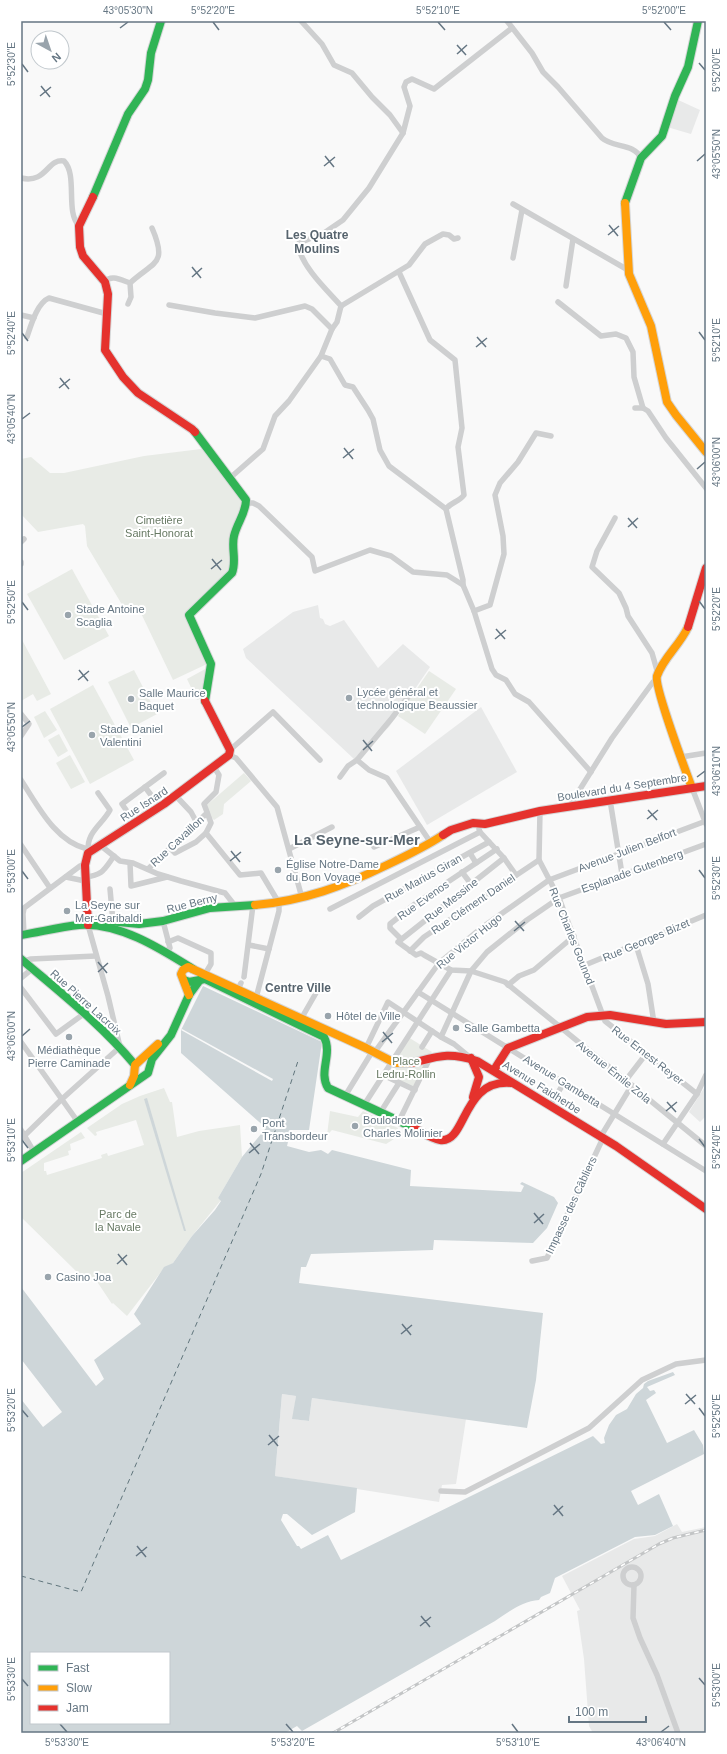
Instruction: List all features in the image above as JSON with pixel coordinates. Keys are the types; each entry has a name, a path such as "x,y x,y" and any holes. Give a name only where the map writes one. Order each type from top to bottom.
{"street":[{"path":"161,21 151,53 148,80 145,89 128,114 103,175 79,226 80,247 83,256 105,282 108,294 105,350 119,371 142,396 181,420 192,429 244,496 247,503 234,536 234,568 232,573 189,615 211,664 205,702 229,752 236,758 265,793 280,814 302,898"},
{"path":"302,21 322,44 334,65 352,73 372,97 390,115 403,133"},
{"path":"506,21 532,52 543,72 558,86 602,138 606,141 636,150 641,158"},
{"path":"698,21 688,67 675,96 662,136 641,158 625,202 628,270 651,326 667,402 706,452"},
{"path":"342,306 317,279 302,259 298,247 299,243 324,233 344,220 369,188 403,133 410,106 404,87 406,82 412,79 434,90 512,28"},
{"path":"21,178 35,179 41,176 55,162 64,161 69,169 74,212 76,222 79,226"},
{"path":"513,204 628,270"},
{"path":"513,258 522,210"},
{"path":"130,283 154,265 158,257 160,248 152,228"},
{"path":"230,478 263,448 275,416 289,401 321,356 332,329 337,322 342,306 409,265 425,244 442,234 447,234 454,239 458,238"},
{"path":"566,286 573,239"},
{"path":"399,272 430,340 455,360 462,428 458,447 464,495 461,500 448,506 446,509"},
{"path":"105,282 108,278 112,278 130,283"},
{"path":"128,304 131,297 130,283"},
{"path":"27,337 34,318 44,300 49,298 107,314"},
{"path":"558,302 601,336 616,334 626,338 633,352 634,377 643,408"},
{"path":"169,305 255,318 305,306 312,309 332,329"},
{"path":"21,315 34,318"},
{"path":"321,356 330,359 345,385 353,387 373,419 380,450 389,466 446,509 463,585 474,611 492,669 496,675 506,680 515,694 529,702 591,772"},
{"path":"635,408 643,408 648,411 666,438 706,488"},
{"path":"474,611 490,605 504,554 503,536 495,495 500,483 518,462 536,432 551,436"},
{"path":"247,503 253,503 259,506 312,557 315,571 370,550 391,556 413,572 447,575 463,585"},
{"path":"615,518 598,551 592,568 619,593 628,616 652,653 657,677 681,757 706,822"},
{"path":"572,806 572,802 612,738 678,646 686,630 706,568"},
{"path":"340,777 348,766 357,760 408,697"},
{"path":"229,752 273,712 320,760"},
{"path":"21,714 29,724 21,736"},
{"name":"Rue Isnard","path":"88,851 100,845 176,796 214,767 229,752"},
{"path":"681,757 706,753"},
{"path":"357,760 369,770 387,778 431,843"},
{"path":"170,848 174,853 196,842 206,832 211,823 204,804 216,792 219,775 214,767"},
{"path":"135,823 122,804 164,773"},
{"path":"21,780 52,827 68,840 88,851"},
{"name":"Boulevard du 4 Septembre","path":"431,843 451,830 473,823 485,824 540,811 706,786"},
{"path":"145,787 160,807"},
{"path":"34,1152 22,1135 120,1047 88,923 85,865 93,830 106,817 110,810 98,793"},
{"path":"176,796 191,812 196,823"},
{"path":"610,800 622,874"},
{"name":"Rue Charles Gounod","path":"540,811 539,860 559,898 585,965 602,1015"},
{"name":"Rue Cavaillon","path":"148,869 207,813"},
{"name":"Avenue Julien Belfort","path":"549,880 706,822"},
{"path":"478,823 480,832 504,858 516,875"},
{"path":"289,849 332,827"},
{"path":"374,847 420,827"},
{"path":"206,832 240,875 261,873 279,903 279,910 256,998"},
{"path":"330,909 480,832"},
{"name":"Rue Marius Giran","path":"359,917 373,906 489,842"},
{"name":"Rue Berny","path":"114,926 163,921 210,908 279,903 302,898 350,883 431,843"},
{"name":"Esplanade Gutenberg","path":"441,1037 453,1014 471,971 487,952 527,920 559,898 706,844"},
{"path":"21,845 24,854 50,888"},
{"path":"100,845 120,861 130,863 168,877 225,892 236,907"},
{"name":"Rue Evenos","path":"400,940 390,928 390,924 415,904 496,850"},
{"path":"470,853 476,863"},
{"path":"66,877 85,879 98,875 103,872 114,856"},
{"name":"Rue Messine","path":"400,940 504,858"},
{"name":"Rue Clément Daniel","path":"410,951 424,937 539,860"},
{"path":"130,863 131,886 168,877"},
{"path":"85,865 80,866 24,908 22,935 88,923 114,926 123,932 157,946 167,952 191,968 199,978 239,986 256,998 340,1036 391,1062 407,1064 430,1057 446,1055 471,1058"},
{"path":"462,872 471,884"},
{"name":"Rue Victor Hugo","path":"345,1096 371,1051 403,1012 439,963 480,929 549,880"},
{"path":"110,889 114,926"},
{"path":"244,977 253,905"},
{"name":"Rue Georges Bizet","path":"585,965 706,915"},
{"path":"163,921 170,948 167,952"},
{"path":"508,986 519,976 534,970 574,936"},
{"path":"21,1161 148,1073 152,1059 167,1042 189,995 199,978 211,964 210,953 178,938 168,942"},
{"path":"364,1105 451,970 421,953 416,955 400,940"},
{"path":"636,944 648,984 654,1023"},
{"path":"248,945 269,949"},
{"path":"22,960 96,956"},
{"name":"Rue Pierre Lacroix","path":"22,960 85,1012 137,1065"},
{"path":"21,978 32,968"},
{"path":"189,995 182,972 186,968 191,968"},
{"name":"Avenue Émile Zola","path":"451,970 471,971 504,982 706,1146"},
{"path":"184,980 189,982 199,978 205,979 324,1037 327,1041 328,1050 324,1074 326,1086 380,1113 440,1140 449,1139 456,1133 470,1105 479,1076 476,1065 471,1058 454,1044 417,1022 388,1002 371,1051"},
{"path":"21,988 56,1034 85,1012"},
{"name":"Avenue Gambetta","path":"418,992 706,1171"},
{"path":"301,1019 316,994"},
{"path":"502,1082 494,1070 504,1052 508,1048 587,1017 602,1015 654,1023 678,1024 706,1022"},
{"name":"Rue Ernest Reyer","path":"602,1015 605,1021 612,1027 697,1094"},
{"path":"130,1085 137,1065 172,1029"},
{"path":"422,1047 432,1031"},
{"path":"21,1042 78,1122"},
{"path":"626,1080 646,1054"},
{"path":"399,1121 430,1057"},
{"name":"Avenue Faidherbe","path":"471,1058 494,1070 602,1137 706,1209"},
{"path":"137,1065 146,1061 150,1067"},
{"path":"137,1065 138,1075 143,1076"},
{"path":"382,1075 415,1090"},
{"path":"663,1144 697,1094 706,1075"},
{"path":"470,1105 482,1089 488,1085 502,1082 516,1084"},
{"path":"550,1105 564,1082"},
{"path":"380,1113 399,1083"},
{"path":"602,1137 632,1085"},
{"name":"Impasse des Câbliers","path":"532,1261 546,1258 602,1137"},
{"path":"441,1491 465,1492 589,1428 642,1380 676,1364 706,1360"},
{"path":"634,1585 633,1618 640,1638 657,1675 678,1732"}],"shaded area":[{"path":"676,99 700,110 691,134 667,127"},
{"name":"Lycée général et technologique Beaussier","path":"318,605 320,618 323,619 325,624 330,626 344,620 378,668 403,644 430,667 389,727 354,759 246,658 243,649 293,612"},
{"path":"481,707 517,772 427,825 396,771"},
{"path":"203,986 322,1042 309,1130 291,1130 287,1146 309,1152 321,1150 328,1154 332,1150 411,1170 410,1186 521,1192 524,1186 520,1184 522,1182 554,1197 558,1203 547,1228 533,1243 434,1240 433,1250 311,1254 306,1267 301,1267 299,1283 543,1313 536,1380 527,1428 312,1398 309,1421 292,1419 296,1396 282,1394 275,1476 357,1488 355,1512 312,1535 287,1514 283,1514 281,1520 297,1546 301,1549 328,1535 341,1560 593,1436 601,1444 605,1443 604,1438 609,1425 616,1415 627,1409 636,1394 643,1388 644,1384 648,1381 673,1372 675,1375 647,1387 650,1391 654,1390 656,1393 646,1400 667,1443 694,1430 703,1445 704,1454 631,1491 638,1505 659,1494 673,1526 655,1535 635,1537 555,1578 550,1593 541,1597 539,1600 527,1602 505,1614 302,1731 297,1726 285,1733 21,1733 21,1399 43,1427 62,1412 21,1359 21,1287 96,1386 104,1379 94,1360 141,1324 134,1314 164,1267 173,1263 192,1236 215,1210 221,1201 218,1198 242,1157 266,1128 181,1053 181,1030"},
{"path":"706,1085 706,1116 700,1122 689,1112"},
{"path":"147,1098 186,1231 184,1231 144,1099"},
{"path":"282,1394 296,1396 293,1419 309,1421 312,1398 466,1419 456,1484 442,1485 439,1502 275,1476"},
{"path":"677,1524 682,1532 706,1527 706,1733 593,1733 589,1726 584,1659 577,1611 580,1610 562,1576 634,1539 655,1536"}],"green space":[{"name":"Cimetière Saint-Honorat","path":"201,449 205,452 242,500 242,505 236,524 230,570 184,614 207,664 173,680 138,607 127,613 87,546 85,526 83,524 38,532 21,514 21,459 31,457 50,473 64,473 144,456"},
{"name":"Stade Antoine Scaglia","path":"72,569 109,636 64,660 27,594"},
{"path":"21,638 51,694 37,701 33,694 21,701"},
{"path":"207,668 203,698 197,700 187,679"},
{"name":"Salle Maurice Baquet","path":"134,670 157,714 131,728 108,682"},
{"path":"429,671 456,689 425,734 398,716"},
{"name":"Stade Daniel Valentini","path":"93,685 134,760 90,784 50,709"},
{"path":"45,711 57,730 44,738 34,717"},
{"path":"59,734 68,751 58,757 48,740"},
{"path":"70,755 85,782 71,789 56,763"},
{"path":"244,773 251,781 224,804 223,814 214,820 210,816 207,805"},
{"name":"Place Ledru-Rollin","path":"408,1037 432,1052 413,1089 383,1075"},
{"name":"Parc de la Navale","path":"164,1088 170,1102 172,1102 177,1137 199,1131 240,1125 242,1157 218,1198 221,1200 192,1236 173,1263 164,1268 127,1316 113,1303 112,1304 98,1283 78,1273 21,1217 21,1173 81,1132 85,1138 70,1144 71,1150 68,1151 69,1155 44,1163 44,1171 46,1171 47,1175 102,1158 101,1155 107,1153 108,1156 144,1145 136,1120 96,1132 97,1135 95,1136 87,1128 122,1104"},
{"path":"330,1111 358,1117 363,1111 398,1128 394,1139 386,1144 332,1130 327,1135"}],"pier":[{"path":"182,1029 273,1079 272,1081 181,1030"}],"ferry route":[{"path":"21,1576 81,1592 261,1174 298,1061"}],"railway":[{"path":"333,1733 659,1544 673,1538 706,1530"}],"traffic: fast":[{"path":"93,197 128,114 145,89 148,80 151,53 161,21"},
{"path":"625,203 641,158 662,136 675,96 688,67 698,21"},
{"path":"195,432 246,500 245,509 233,541 234,564 232,573 189,615 211,664 205,701"},
{"path":"88,921 98,920 139,924 163,921 210,908 255,905"},
{"path":"21,935 79,925 94,925 124,932 139,938 193,969"},
{"path":"21,959 109,1036 135,1065"},
{"path":"184,980 189,982 205,979 324,1037 327,1050 324,1076 328,1088 414,1128"},
{"path":"21,1161 148,1073 152,1059 171,1035 189,995 200,980"}],"traffic: slow":[{"path":"625,203 629,274 651,326 667,402 706,452"},
{"path":"688,627 681,640 663,663 657,676 657,683 665,712 692,788"},
{"path":"255,905 290,900 339,886 371,873 443,835"},
{"path":"189,995 181,974 183,970 188,967 366,1048 395,1063 412,1063"},
{"path":"130,1085 134,1076 135,1065 158,1044"}],"traffic: jam":[{"path":"93,197 79,226 80,247 83,256 105,282 108,294 105,350 123,377 138,393 195,432"},
{"path":"688,627 706,568"},
{"path":"88,925 85,865 88,853 164,804 229,755 230,750 205,701"},
{"path":"443,835 451,830 473,823 485,824 540,811 706,786"},
{"path":"494,1070 508,1048 587,1017 610,1015 666,1024 706,1022"},
{"path":"412,1063 444,1056 467,1058 477,1061 616,1146 706,1209"},
{"path":"471,1058 479,1077 473,1097"},
{"path":"414,1128 430,1137 440,1140 449,1139 461,1123 474,1100 483,1091 495,1084 511,1083"}],"place":[{"name":"Stade Antoine Scaglia","path":"68,615"},
{"name":"Lycée général et technologique Beaussier","path":"349,698"},
{"name":"Salle Maurice Baquet","path":"131,699"},
{"name":"Stade Daniel Valentini","path":"92,735"},
{"name":"Église Notre-Dame du Bon Voyage","path":"278,870"},
{"name":"La Seyne sur Mer-Garibaldi","path":"67,911"},
{"name":"Hôtel de Ville","path":"328,1016"},
{"name":"Salle Gambetta","path":"456,1028"},
{"name":"Médiathèque Pierre Caminade","path":"69,1037"},
{"name":"Boulodrome Charles Molinier","path":"355,1126"},
{"name":"Pont Transbordeur","path":"254,1129"},
{"name":"Casino Joa","path":"48,1277"}],"district":[{"name":"Les Quatre Moulins","path":"317,242"},
{"name":"La Seyne-sur-Mer","path":"357,840"},
{"name":"Centre Ville","path":"298,988"}]}
